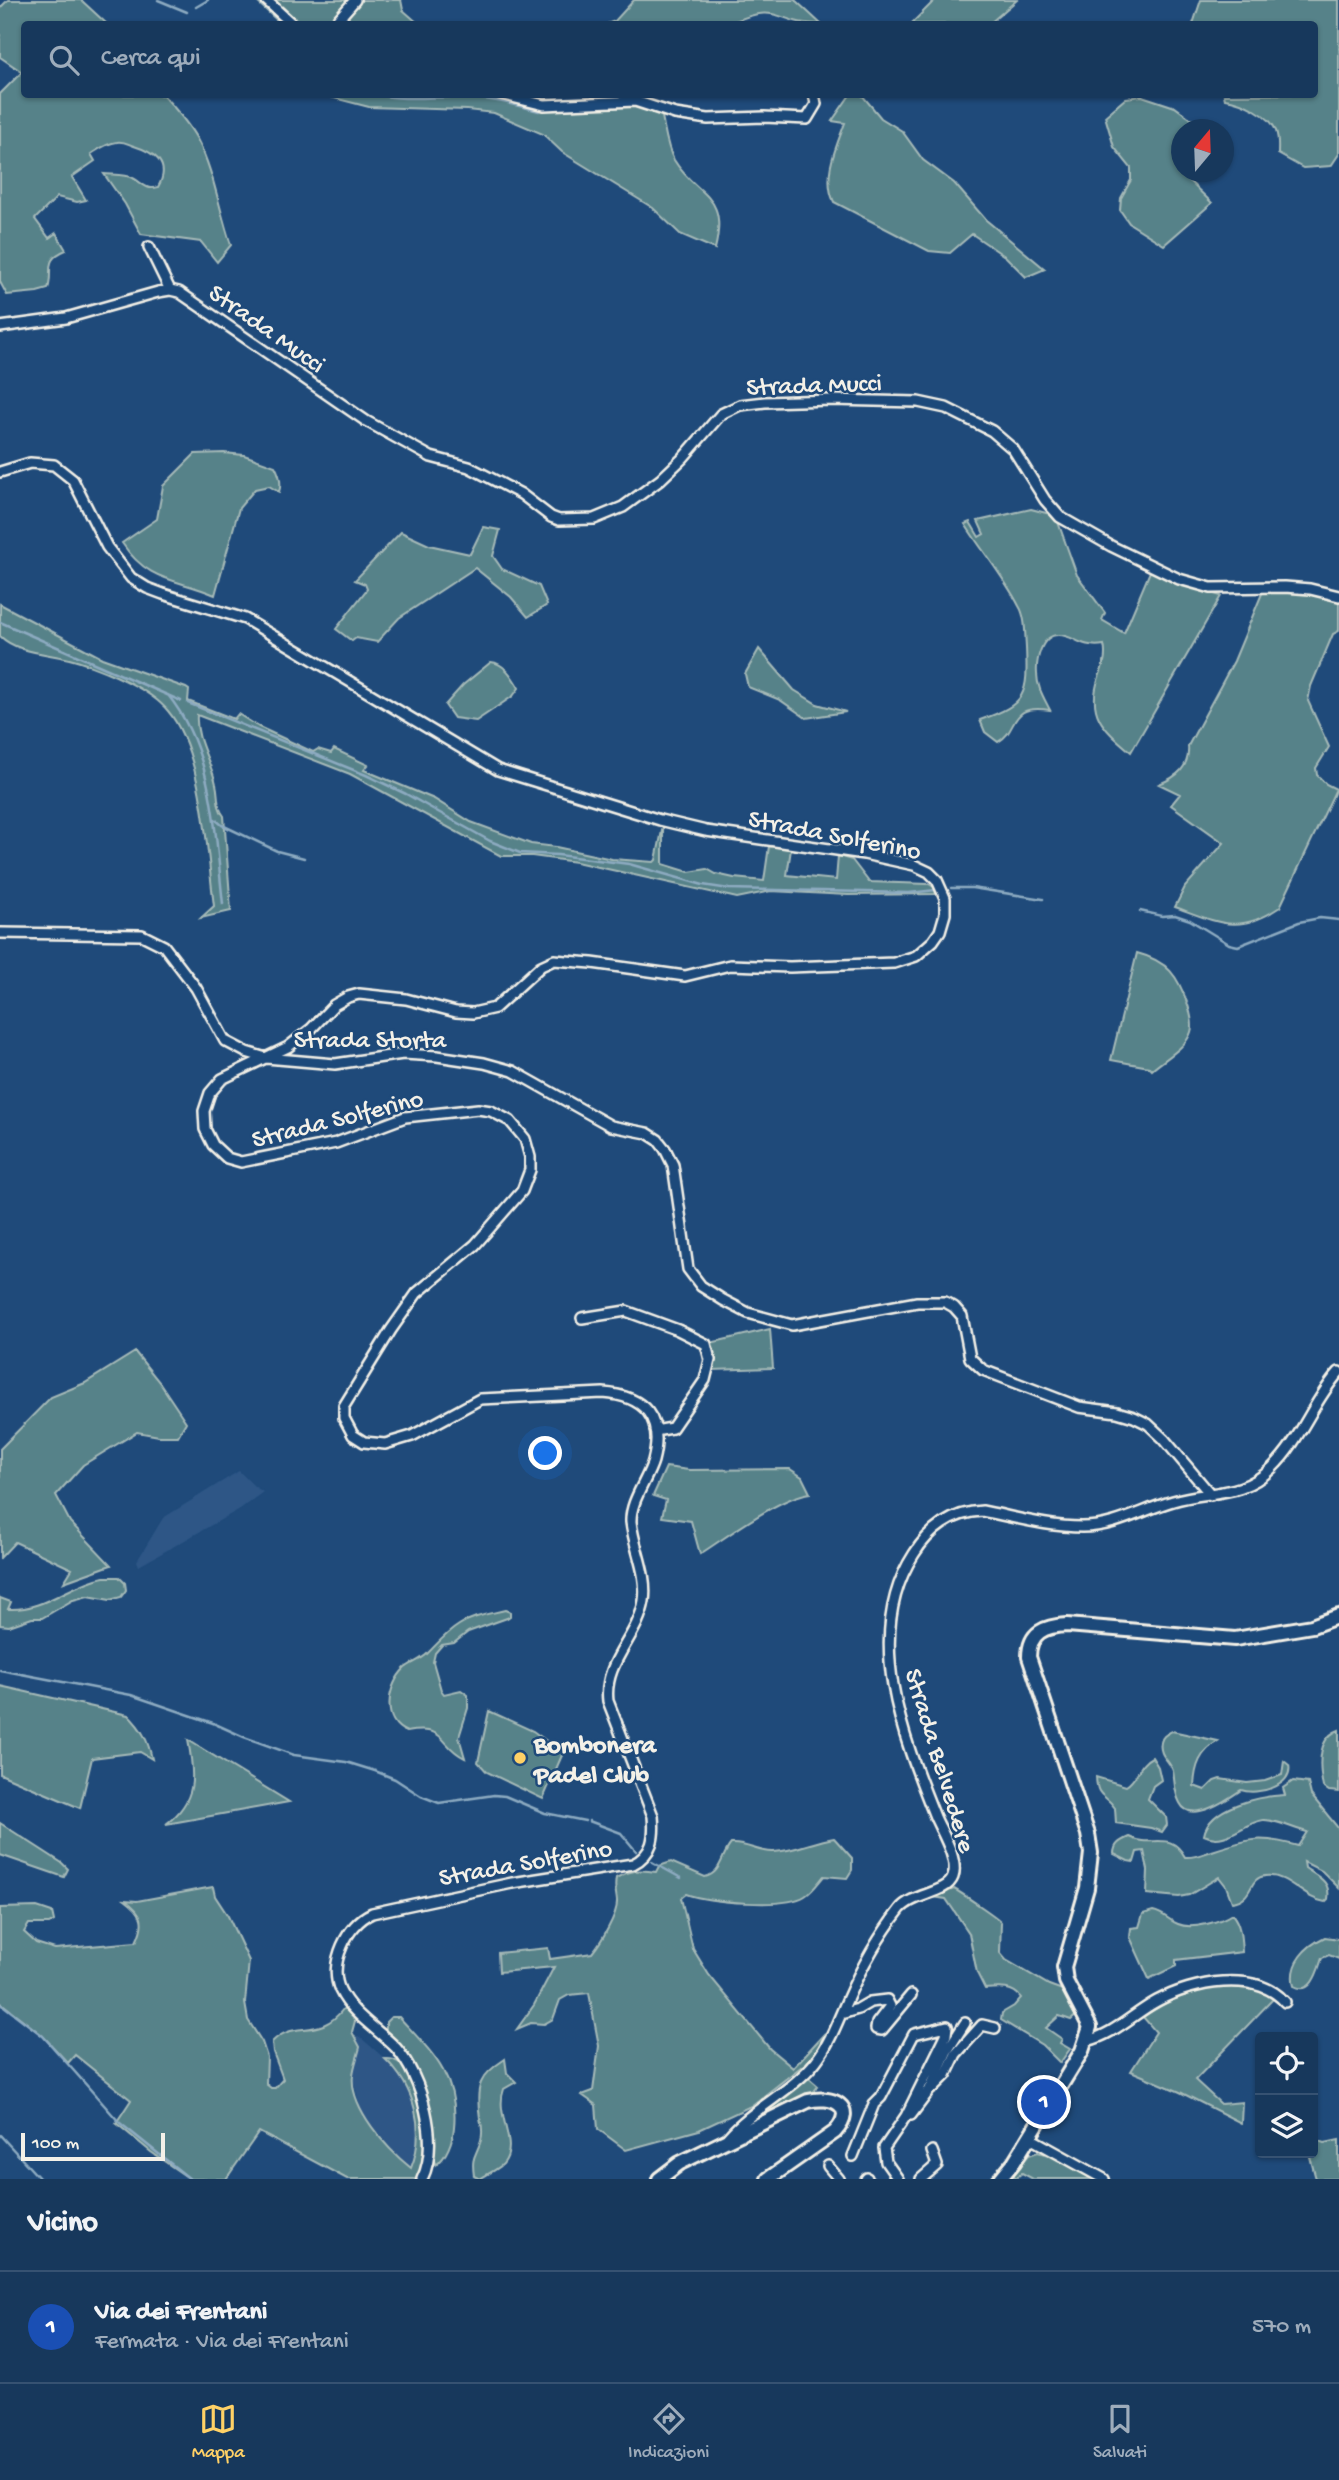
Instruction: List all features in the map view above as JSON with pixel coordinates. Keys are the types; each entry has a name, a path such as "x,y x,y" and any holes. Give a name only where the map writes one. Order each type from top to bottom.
{"main road":[{"path":"1000,2179 1030,2137 1087,2041 1090,2026 1066,1981 1064,1967 1087,1888 1091,1853 1085,1820 1028,1657 1036,1633 1048,1626 1067,1625 1235,1639 1312,1626 1339,1616"},
{"path":"659,2179 673,2167 808,2101 829,2098 839,2103 844,2116 842,2124 835,2132 768,2179"}],"street":[{"path":"266,0 289,21"},
{"path":"337,21 355,0"},
{"path":"516,98 544,105 635,101 675,114 708,120 764,117 807,119 816,104 815,98"},
{"path":"149,247 170,290"},
{"name":"Strada Mucci","path":"0,327 66,318 170,290 194,301 366,421 431,457 469,467 521,494 559,520 594,519 623,507 677,465 722,414 740,405 831,400 918,402 956,412 992,431 1013,449 1045,500 1060,517 1111,546 1179,579 1212,588 1285,587 1310,589 1339,596"},
{"name":"Strada Solferino","path":"0,472 30,463 54,465 73,480 107,547 131,578 163,594 246,619 498,770 660,820 706,831 914,865 929,872 937,880 945,898 945,914 940,931 926,949 905,961 790,967 730,965 685,976 554,960 541,966 505,1001 483,1012 462,1013 406,999 359,994 334,1005 311,1030 288,1047 222,1079 211,1093 204,1111 205,1129 213,1145 227,1158 241,1162 336,1143 405,1116 478,1109 491,1111 510,1121 527,1146 530,1170 522,1191 475,1245 417,1293 349,1395 344,1406 344,1418 353,1435 364,1442 385,1444 412,1437 480,1399 603,1393 616,1394 639,1402 652,1417 655,1431 653,1461 633,1507 631,1520 644,1578 644,1601 634,1629 613,1664 607,1691 608,1701 653,1816 654,1831 648,1852 642,1860 633,1864 512,1883 372,1913 353,1926 344,1941 337,1970 340,1990 367,2023 396,2049 414,2074 424,2099 428,2158 422,2179"},
{"path":"0,933 142,935 164,946 196,988 225,1041 246,1052 266,1058"},
{"name":"Strada Storta","path":"266,1058 335,1064 403,1055 437,1056 484,1063 513,1071 611,1126 647,1133 666,1149 673,1166 688,1269 701,1286 748,1313 792,1325 917,1302 945,1302 962,1316 970,1358 983,1370 1079,1407 1117,1412 1148,1424 1164,1439 1210,1495"},
{"path":"582,1318 626,1311 678,1330 706,1344 710,1360 705,1380 672,1428 655,1431"},
{"name":"Strada Belvedere","path":"724,2141 751,2114 809,2069 823,2052 860,1972 902,1906 947,1885 954,1873 953,1860 925,1792 906,1732 890,1667 888,1646 891,1608 903,1574 921,1543 946,1520 970,1511 1067,1526 1092,1527 1112,1524 1178,1500 1241,1488 1270,1470 1289,1450 1339,1372"},
{"path":"1087,2041 1108,2033 1168,1996 1227,1981 1250,1982 1278,1995 1285,2002"},
{"path":"841,2014 858,2009 870,2001 887,2000 890,2006 877,2023 876,2029 882,2030 911,1995"},
{"path":"929,2091 947,2051 965,2023"},
{"path":"906,2116 912,2114 929,2091 946,2075 956,2054 982,2025 995,2028"},
{"path":"853,2156 874,2104 881,2097 914,2034 947,2026 946,2035 906,2116 884,2148 886,2162 898,2179"},
{"path":"1030,2137 1104,2179"},
{"path":"921,2179 937,2165 932,2151"},
{"path":"828,2165 839,2179"}],"shaded area":[{"path":"239,1471 263,1492 240,1509 139,1566 137,1561 163,1518"},
{"path":"357,2037 391,2064 407,2087 416,2113 417,2141 411,2168 393,2151 362,2113 352,2076 360,2048"}],"green space":[{"path":"8,0 81,0 104,21 21,21 21,71 0,57 0,8"},
{"path":"255,0 353,0 334,21 278,21"},
{"path":"361,0 401,0 403,10 416,21 343,21"},
{"path":"634,0 795,0 818,21 795,21 778,15 759,14 736,21 615,21"},
{"path":"935,0 1017,0 992,21 914,21"},
{"path":"1201,0 1339,0 1339,154 1331,166 1303,168 1278,154 1277,134 1273,125 1262,114 1225,98 1318,98 1318,21 1194,21"},
{"path":"21,73 21,98 166,98 181,116 203,151 231,245 217,262 201,242 141,234 125,204 104,174 123,175 154,188 158,187 162,179 162,165 154,155 117,142 91,154 95,161 72,177 86,200 77,202 57,197 35,219 49,238 56,233 66,250 51,262 48,289 7,295 0,282 0,94"},
{"path":"334,98 503,98 516,101 637,103 661,112 671,155 683,172 708,197 718,216 715,249 680,234 653,208 562,152 543,134 494,113 369,107"},
{"path":"848,98 864,98 881,118 902,131 923,160 954,183 986,220 1045,269 1026,277 1006,257 972,234 950,253 929,251 834,202 829,182 830,172 845,123 832,121"},
{"path":"1126,98 1148,98 1175,107 1191,119 1171,119 1171,182 1190,182 1212,203 1164,245 1129,223 1120,210 1121,198 1131,180 1131,168 1114,147 1105,116"},
{"path":"195,454 244,455 275,466 280,485 279,492 269,486 255,489 239,508 215,595 153,573 142,566 122,543 157,519 163,486"},
{"path":"1031,509 1050,514 1058,522 1077,575 1105,613 1102,620 1124,633 1151,569 1187,586 1221,596 1131,752 1106,728 1096,711 1096,690 1104,661 1104,645 1089,645 1063,635 1047,639 1037,662 1038,683 1050,710 1027,710 1020,714 1005,737 998,742 985,732 980,720 1007,708 1021,695 1025,687 1027,664 1025,632 1023,615 1013,595 965,524 970,522 979,537 984,534 978,521"},
{"path":"483,527 500,530 493,556 502,569 539,586 547,605 528,617 511,597 475,568 399,618 377,642 356,638 352,641 336,629 367,589 365,584 355,580 401,532 429,545 470,554"},
{"path":"1263,591 1301,591 1339,600 1339,631 1333,634 1311,686 1308,701 1329,747 1316,768 1317,775 1336,789 1280,907 1252,921 1229,924 1175,907 1185,887 1224,843 1171,805 1180,794 1159,784 1177,774 1187,760 1188,746 1234,661"},
{"path":"0,604 102,658 186,688 189,690 188,701 234,719 238,714 259,727 313,752 318,749 331,753 334,749 368,765 364,770 434,799 471,822 531,844 612,859 654,862 663,826 663,864 689,872 707,869 734,878 764,881 769,846 791,849 787,875 836,880 838,856 852,860 869,882 929,884 934,887 936,894 848,895 771,891 737,898 576,862 532,856 501,856 350,774 197,715 198,733 214,775 219,805 224,816 231,911 201,918 214,906 209,859 196,777 180,729 160,703 127,682 80,662 27,650 8,642 0,636"},
{"path":"759,649 794,690 817,704 846,712 806,718 780,700 748,687 745,674"},
{"path":"491,662 504,668 519,688 513,696 476,721 454,718 445,705 463,685"},
{"path":"1137,953 1157,960 1176,978 1192,1022 1191,1032 1184,1043 1152,1070 1149,1067 1111,1060"},
{"path":"770,1329 773,1368 712,1370 710,1343"},
{"path":"135,1352 186,1422 178,1436 137,1432 83,1465 56,1495 70,1522 111,1565 64,1582 72,1569 15,1542 0,1558 0,1449 51,1397 85,1383"},
{"path":"666,1467 689,1470 790,1469 802,1477 810,1493 783,1502 700,1554 691,1521 662,1517 666,1500 653,1496"},
{"path":"104,1577 119,1577 125,1583 126,1590 121,1597 110,1600 88,1596 73,1600 42,1618 32,1618 9,1626 0,1625 0,1598 11,1602 8,1609 33,1606"},
{"path":"505,1610 510,1612 507,1618 468,1632 454,1643 442,1645 435,1653 433,1662 444,1694 461,1690 468,1695 468,1708 459,1737 465,1758 430,1731 407,1732 399,1727 390,1712 391,1693 405,1668 425,1656 464,1622"},
{"path":"0,1686 128,1715 144,1735 152,1759 140,1752 92,1758 80,1808 0,1774"},
{"name":"Bombonera Padel Club","path":"489,1711 533,1731 563,1753 543,1799 487,1772 478,1762"},
{"path":"1339,1730 1339,1792 1323,1787 1320,1762 1326,1739"},
{"path":"1172,1731 1218,1741 1203,1755 1196,1772 1194,1786 1205,1790 1220,1779 1247,1783 1282,1775 1284,1761 1289,1765 1289,1772 1286,1779 1273,1788 1256,1792 1241,1790 1219,1804 1192,1812 1180,1803 1172,1767 1161,1751 1162,1738"},
{"path":"188,1740 289,1802 166,1824 184,1806 191,1787 192,1765"},
{"path":"1152,1757 1161,1780 1153,1786 1148,1799 1166,1817 1167,1825 1162,1832 1116,1823 1115,1808 1100,1793 1096,1777 1126,1786"},
{"path":"1293,1781 1308,1783 1311,1795 1339,1829 1339,1888 1322,1871 1304,1862 1305,1868 1325,1883 1328,1899 1325,1902 1273,1876 1255,1880 1244,1897 1232,1902 1219,1877 1189,1895 1179,1897 1147,1894 1148,1870 1144,1851 1137,1852 1134,1862 1114,1854 1118,1843 1129,1837 1173,1844 1185,1857 1254,1840 1274,1840 1298,1846 1307,1832 1267,1820 1255,1822 1220,1838 1204,1835 1208,1825 1225,1810 1250,1800 1285,1795 1283,1788"},
{"path":"0,1823 62,1863 68,1869 64,1877 0,1855"},
{"path":"834,1838 852,1858 852,1870 847,1878 824,1876 808,1894 795,1900 747,1903 711,1900 686,1894 681,1898 693,1949 709,1975 770,2049 793,2068 825,2033 816,2052 751,2106 699,2130 626,2150 598,2129 596,2105 582,2095 593,2091 599,2046 589,1993 569,1995 560,2000 553,2019 544,2024 531,2023 517,2029 534,2005 554,1967 499,1972 498,1953 548,1948 550,1959 592,1953 617,1907 616,1878 626,1873 640,1870 656,1872 659,1866 671,1862 705,1877 715,1872 731,1844 774,1852"},
{"path":"213,1887 215,1896 228,1916 249,1961 245,2003 248,2020 262,2042 267,2057 266,2084 275,2088 283,2079 272,2042 289,2031 325,2024 344,2008 353,2015 355,2021 352,2032 360,2047 353,2075 357,2100 381,2139 411,2168 417,2139 415,2110 404,2082 385,2059 398,2062 409,2072 416,2088 424,2129 424,2149 417,2179 347,2179 259,2132 226,2179 190,2179 116,2123 131,2100 75,2055 68,2063 42,2035 0,2002 0,1908 37,1907 52,1912 54,1921 49,1924 29,1924 24,1932 36,1943 55,1949 136,1942 141,1929 141,1918 136,1909 125,1900 137,1901"},
{"path":"954,1889 1001,1922 1000,1953 1006,1960 1049,1985 1068,1992 1080,2012 1071,2020 1059,2016 1046,2028 1062,2039 1060,2043 1070,2049 1060,2063 1042,2045 1001,2020 1002,2013 1021,1998 1010,1990 985,1989 977,1973 969,1933 946,1899 933,1897"},
{"path":"1153,1911 1184,1926 1198,1926 1232,1914 1239,1927 1242,1952 1176,1960 1176,1966 1149,1979 1130,1937 1131,1928 1139,1927 1143,1914"},
{"path":"1325,1937 1339,1939 1339,1959 1329,1955 1322,1958 1310,1985 1305,1988 1294,1986 1294,1970 1300,1956 1311,1945"},
{"path":"1224,1986 1266,1991 1275,1997 1195,2080 1221,2104 1242,2102 1241,2123 1131,2071 1156,2032 1143,2017 1182,1997"},
{"path":"391,2017 399,2017 432,2054 452,2093 452,2137 446,2153 436,2165 432,2155 431,2117 426,2093 410,2061 386,2033 386,2022"},
{"path":"505,2059 507,2073 516,2082 504,2089 502,2099 508,2156 501,2166 480,2179 474,2176 473,2164 482,2135 479,2090 489,2071"},
{"path":"804,2079 810,2079 818,2086 812,2094 746,2128 752,2113"},
{"path":"1339,2140 1339,2179 1316,2179 1310,2158 1318,2158 1318,2141 1325,2143"},
{"path":"1038,2152 1059,2158 1092,2179 1033,2179 1022,2173 1016,2178 1013,2175 1029,2155"}],"waterway":[{"path":"158,0 187,12"},
{"path":"196,7 208,0"},
{"path":"257,0 280,21"},
{"path":"478,98 539,111"},
{"path":"0,622 181,701"},
{"path":"168,695 183,717 204,768 214,822 223,904"},
{"path":"188,703 366,775 490,841 520,853 629,864 703,885 729,889 909,893 936,890"},
{"path":"215,819 222,825 277,851 304,858"},
{"path":"951,888 972,888 1043,899"},
{"path":"1140,911 1162,916 1175,915 1190,920 1229,944 1238,946 1299,922 1320,918 1339,920"},
{"path":"0,1670 131,1695 294,1755 346,1762 375,1771 439,1803 494,1795 505,1796 545,1813 585,1821"},
{"path":"589,1821 621,1833 636,1851"},
{"path":"652,1862 681,1878"},
{"path":"0,2003 43,2036 120,2123 190,2179"},
{"path":"0,2135 40,2179"}],"place":[{"name":"Bombonera Padel Club","path":"520,1758"},
{"name":"Via dei Frentani","path":"1044,2102"}]}
